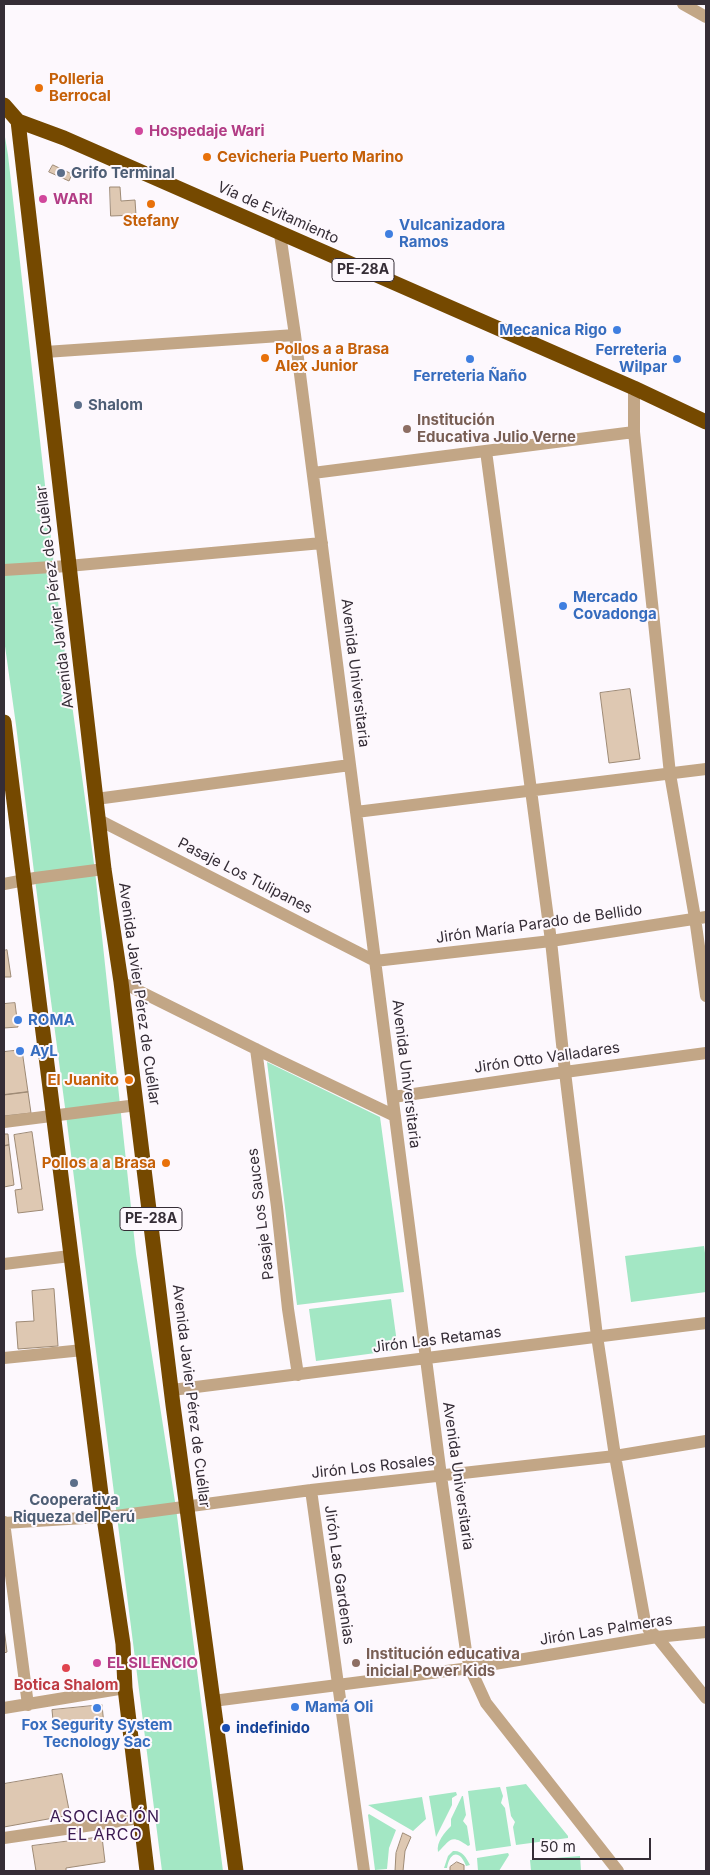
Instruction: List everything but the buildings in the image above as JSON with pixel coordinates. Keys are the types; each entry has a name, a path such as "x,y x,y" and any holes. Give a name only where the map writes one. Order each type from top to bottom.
{"highway":[{"name":"Vía de Evitamiento","path":"4,105 18,121 73,142 634,388 706,422"},
{"name":"Avenida Javier Pérez de Cuéllar","path":"18,121 104,869 121,982 172,1390 236,1871"},
{"path":"4,722 52,1117 104,1518 123,1644 125,1688 147,1871"}],"street":[{"path":"683,4 706,17"},
{"name":"Avenida Universitaria","path":"280,234 295,335 396,1116 440,1476 466,1651 470,1668 486,1703 618,1871"},
{"path":"45,352 295,335"},
{"path":"634,388 634,432 670,774 701,917 706,996"},
{"path":"313,473 634,432"},
{"path":"486,451 551,941 597,1336 645,1622 649,1630 658,1637 706,1698"},
{"path":"4,570 322,543"},
{"path":"96,799 350,765"},
{"path":"356,812 706,769"},
{"name":"Pasaje Los Tulipanes","path":"99,820 375,961"},
{"path":"4,884 104,869"},
{"name":"Jirón María Parado de Bellido","path":"375,961 551,941 701,917"},
{"path":"121,982 396,1116"},
{"name":"Pasaje Los Sauces","path":"256,1049 278,1206 288,1309 298,1374"},
{"name":"Jirón Otto Valladares","path":"393,1097 706,1053"},
{"path":"4,1122 137,1105"},
{"path":"4,1264 70,1256"},
{"name":"Jirón Las Retamas","path":"172,1390 706,1322"},
{"path":"4,1358 83,1350"},
{"name":"Jirón Los Rosales","path":"4,1523 104,1518 311,1490 616,1456 706,1441"},
{"name":"Jirón Las Gardenias","path":"311,1490 364,1871"},
{"path":"4,1523 28,1705"},
{"name":"Jirón Las Palmeras","path":"213,1701 470,1668 658,1637 706,1632"},
{"path":"4,1708 125,1688"},
{"path":"4,1838 140,1818"}],"green space":[{"path":"4,131 59,610 95,871 136,1254 176,1508 223,1871 162,1871 4,639"},
{"path":"267,1062 380,1117 404,1292 297,1305"},
{"path":"704,1246 706,1292 631,1302 625,1256"},
{"path":"391,1299 398,1350 316,1361 309,1309"},
{"path":"526,1784 568,1838 516,1845 513,1827 515,1822 511,1816 506,1787"},
{"path":"500,1787 503,1796 501,1803 505,1808 511,1846 476,1851 468,1791"},
{"path":"456,1792 457,1795 452,1798 452,1805 436,1837 429,1796"},
{"path":"462,1796 466,1815 463,1821 467,1826 470,1845 468,1846 454,1839 438,1852 440,1841 451,1826 451,1819"},
{"path":"422,1797 426,1819 413,1831 368,1805"},
{"path":"369,1814 396,1830 389,1848 387,1869 375,1870"},
{"path":"453,1851 461,1853 470,1865 466,1866 461,1857 455,1855 450,1858 447,1868 444,1868 448,1856"},
{"path":"508,1853 509,1855 499,1871 478,1871 477,1858"},
{"path":"580,1856 581,1871 531,1871 530,1860"}],"place":[{"name":"Polleria Berrocal","path":"39,88"},
{"name":"Hospedaje Wari","path":"139,131"},
{"name":"Cevicheria Puerto Marino","path":"207,157"},
{"name":"Grifo Terminal","path":"61,173"},
{"name":"WARI","path":"43,199"},
{"name":"Stefany","path":"151,204"},
{"name":"Vulcanizadora Ramos","path":"389,234"},
{"name":"Mecanica Rigo","path":"617,330"},
{"name":"Pollos a a Brasa Alex Junior","path":"265,358"},
{"name":"Ferreteria Ñaño","path":"470,359"},
{"name":"Ferreteria Wilpar","path":"677,359"},
{"name":"Shalom","path":"78,405"},
{"name":"Institución Educativa Julio Verne","path":"407,429"},
{"name":"Mercado Covadonga","path":"563,606"},
{"name":"ROMA","path":"18,1020"},
{"name":"AyL","path":"20,1051"},
{"name":"El Juanito","path":"129,1080"},
{"name":"Pollos a a Brasa","path":"166,1163"},
{"name":"Cooperativa Riqueza del Perú","path":"74,1483"},
{"name":"EL SILENCIO","path":"97,1663"},
{"name":"Institución educativa inicial Power Kids","path":"356,1663"},
{"name":"Botica Shalom","path":"66,1668"},
{"name":"Mamá Oli","path":"295,1707"},
{"name":"Fox Segurity System Tecnology Sac","path":"97,1708"},
{"name":"indefinido","path":"226,1728"}],"district":[{"name":"ASOCIACIÓN EL ARCO","path":"105,1826"}]}
